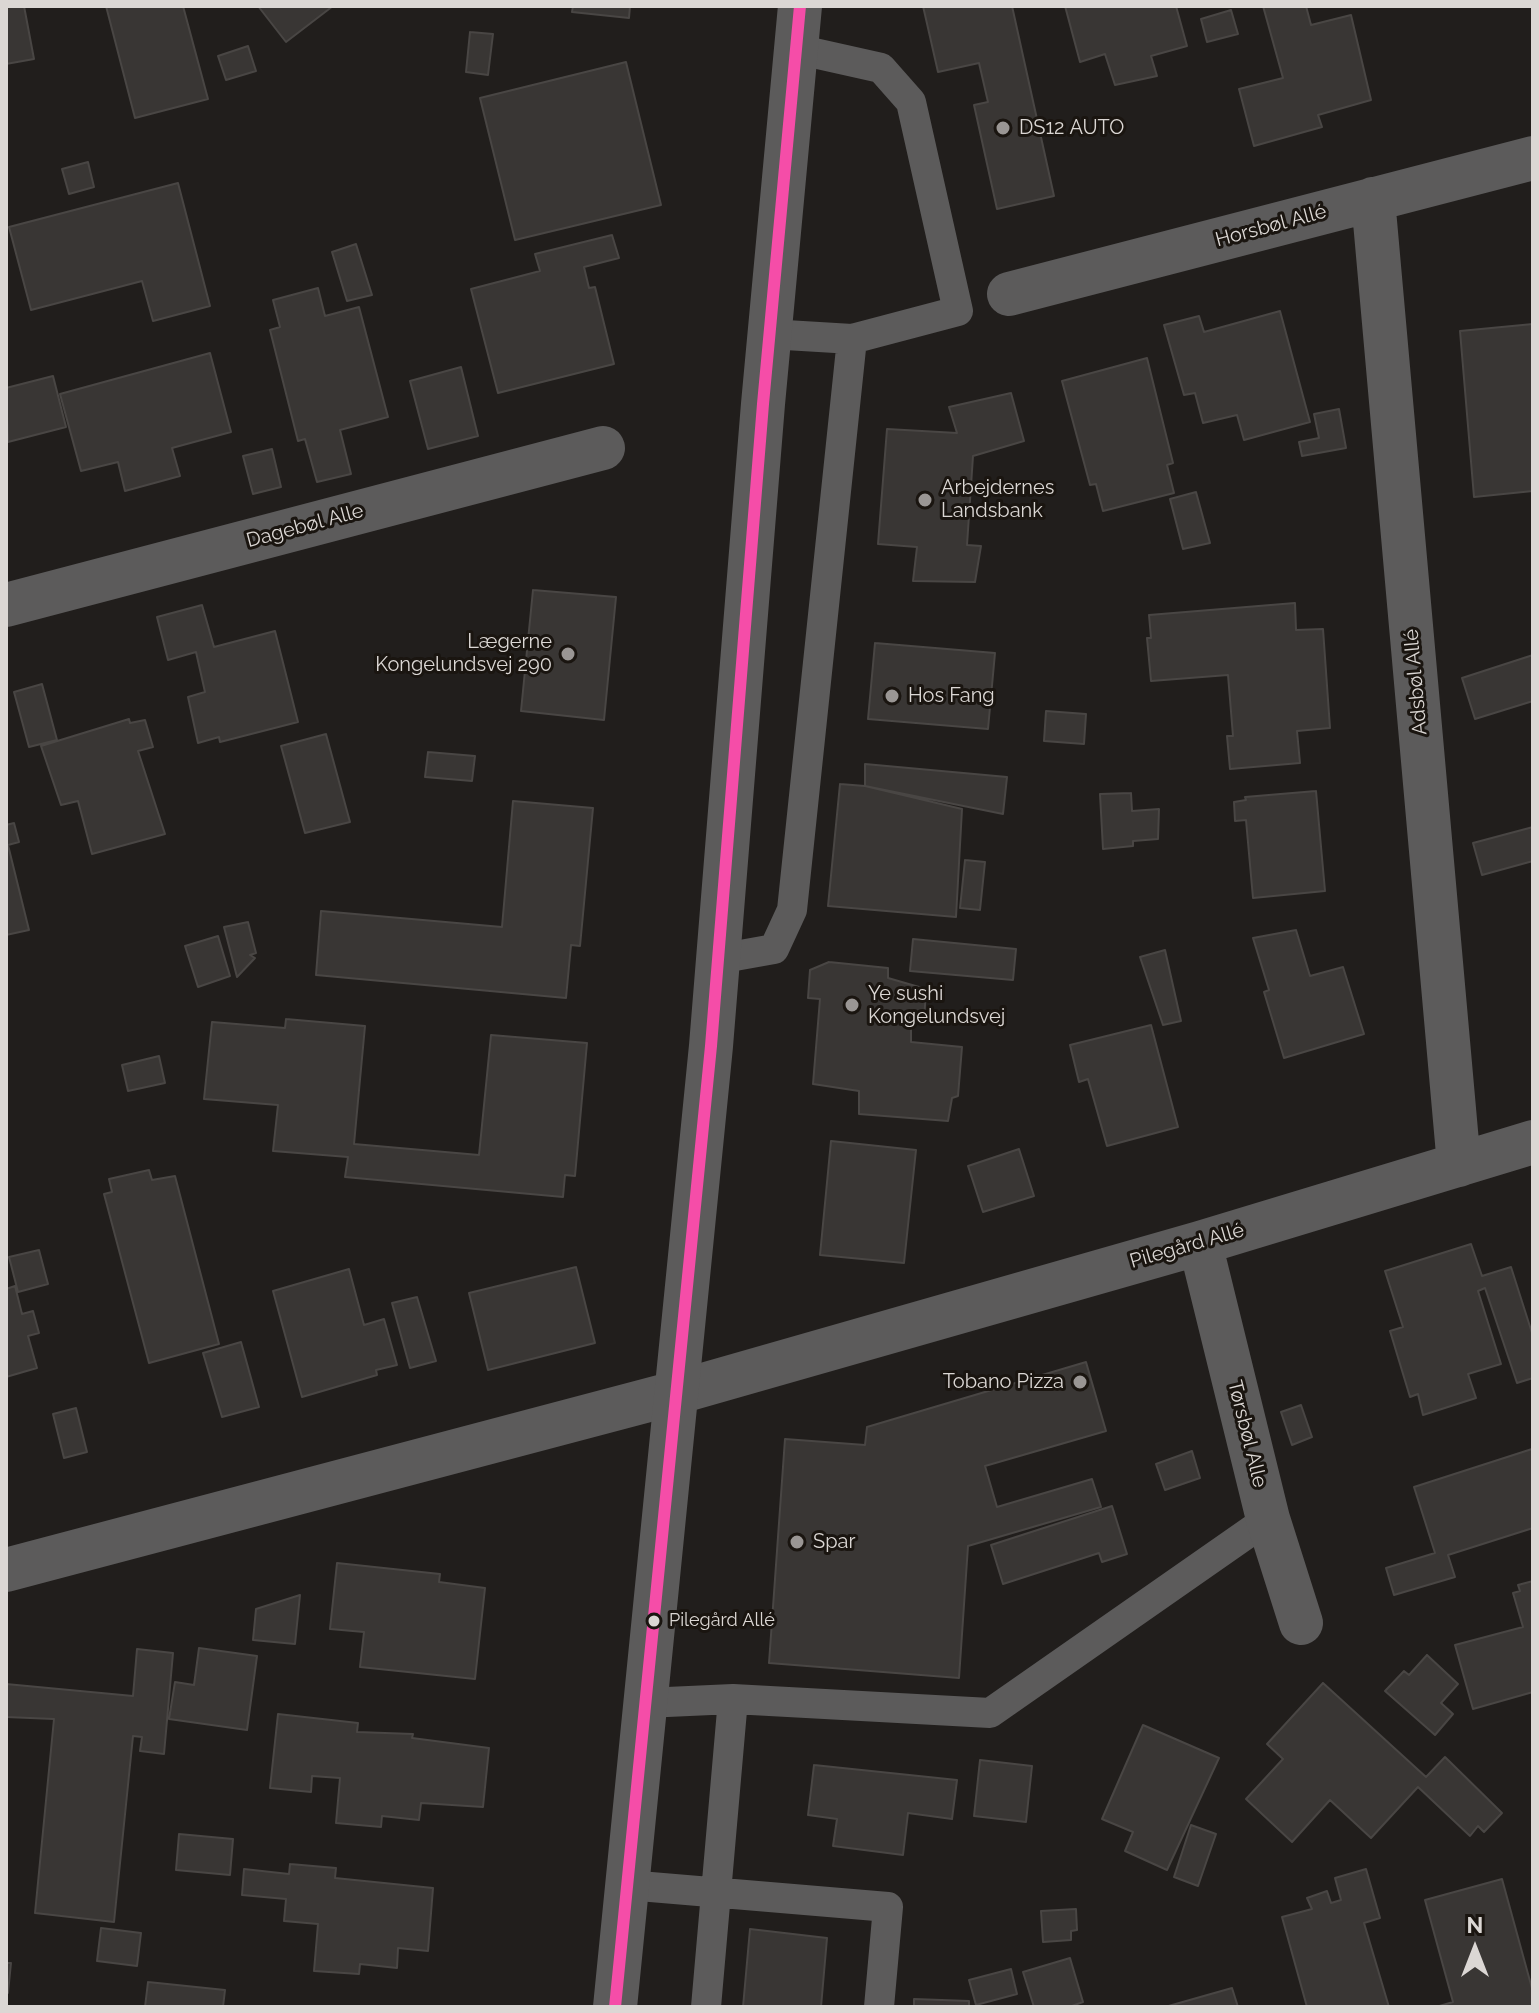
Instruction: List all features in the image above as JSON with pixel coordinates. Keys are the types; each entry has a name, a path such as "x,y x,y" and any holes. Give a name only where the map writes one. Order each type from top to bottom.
{"street":[{"path":"615,2007 718,959 769,334 800,6"},
{"name":"Horsbøl Allé","path":"1009,294 1533,158"},
{"name":"Adsbøl Allé","path":"1373,199 1459,1165"},
{"name":"Dagebøl Alle","path":"6,605 603,448"},
{"name":"Pilegård Allé","path":"6,1570 675,1393 1200,1243 1533,1142"},
{"name":"Tørsbøl Alle","path":"1200,1243 1268,1519 1301,1623"}],"lane":[{"path":"769,334 852,339 958,311 911,102 881,68 796,49"},
{"path":"718,959 774,949 792,910 852,339"},
{"path":"645,1703 733,1699 990,1713 1268,1519"},
{"path":"706,2007 733,1699"},
{"path":"627,1885 888,1907 879,2007"}],"building":[{"path":"6,6 24,6 34,59 6,64"},
{"path":"106,6 183,6 208,99 135,118"},
{"path":"258,6 333,6 286,42"},
{"path":"573,6 630,6 629,18 572,12"},
{"path":"923,6 1012,6 1054,196 997,209 974,105 988,102 979,63 938,72"},
{"path":"1065,6 1176,6 1187,46 1151,56 1157,76 1115,85 1105,54 1080,62"},
{"path":"1263,6 1306,6 1311,25 1351,15 1371,100 1318,115 1322,127 1254,146 1239,89 1283,78"},
{"path":"1231,10 1238,34 1207,42 1201,19"},
{"path":"470,32 493,34 488,75 466,72"},
{"path":"248,46 256,71 226,80 218,56"},
{"path":"626,62 661,205 515,240 480,98"},
{"path":"88,162 94,187 69,194 62,169"},
{"path":"178,183 210,306 153,321 142,281 31,310 9,227"},
{"path":"612,235 619,258 584,267 589,288 595,287 614,364 498,393 471,289 540,271 535,254"},
{"path":"356,244 372,295 347,301 332,252"},
{"path":"318,288 325,316 359,307 388,417 340,430 351,474 317,482 305,439 298,441 270,330 280,327 273,300"},
{"path":"1280,311 1310,422 1244,440 1237,415 1203,423 1195,393 1184,395 1164,325 1199,316 1204,332"},
{"path":"1533,324 1533,491 1474,497 1460,331"},
{"path":"210,353 231,432 172,448 180,476 125,491 118,462 81,471 60,394"},
{"path":"1147,358 1173,463 1167,465 1174,493 1103,511 1096,484 1090,485 1062,381"},
{"path":"461,367 478,436 428,449 410,381"},
{"path":"53,376 66,427 8,442 6,388"},
{"name":"Arbejdernes Landsbank","path":"1011,393 1024,441 973,456 967,545 981,546 975,582 913,581 917,547 878,544 887,429 957,433 949,407"},
{"path":"1339,409 1346,448 1302,456 1299,442 1319,438 1314,414"},
{"path":"272,449 281,487 253,494 243,456"},
{"path":"1196,492 1210,543 1183,549 1170,499"},
{"name":"Lægerne Kongelundsvej 290","path":"533,590 616,597 604,720 521,711"},
{"path":"1295,603 1296,630 1323,629 1330,728 1297,731 1300,763 1230,769 1227,736 1233,736 1228,675 1151,681 1147,638 1151,638 1149,615"},
{"path":"202,605 214,647 275,631 298,722 220,742 219,737 198,743 188,697 205,692 196,652 168,660 157,617"},
{"path":"875,643 995,653 988,729 868,719"},
{"path":"1533,655 1533,701 1475,719 1462,678"},
{"path":"42,684 57,740 29,747 14,692"},
{"path":"1046,711 1086,714 1084,744 1044,741"},
{"path":"129,719 130,723 145,720 153,747 138,751 165,834 92,854 78,801 61,805 41,746"},
{"path":"326,734 350,822 305,833 281,746"},
{"path":"428,752 475,756 472,781 425,777"},
{"path":"865,764 1007,777 1003,814 865,786"},
{"path":"840,784 865,786 962,809 956,917 828,906"},
{"path":"1316,791 1325,891 1253,898 1246,820 1235,821 1234,802 1246,800 1245,797"},
{"path":"1131,793 1132,811 1159,809 1158,839 1133,841 1133,846 1103,849 1100,794"},
{"path":"513,801 593,808 580,946 571,945 566,998 316,975 321,911 502,927"},
{"path":"14,823 19,842 8,845 29,930 6,935 6,825"},
{"path":"1533,827 1533,861 1482,875 1473,843"},
{"path":"965,860 985,862 980,910 960,908"},
{"path":"248,922 256,953 250,955 255,958 237,977 224,927"},
{"path":"1296,930 1310,976 1343,967 1364,1034 1284,1058 1264,992 1269,990 1253,938"},
{"path":"218,936 230,976 198,987 185,946"},
{"path":"913,939 1016,949 1013,980 910,971"},
{"path":"1165,950 1181,1021 1163,1025 1140,957"},
{"path":"829,962 888,968 888,978 926,989 924,1022 911,1024 911,1042 962,1047 958,1096 952,1098 948,1121 859,1114 859,1091 813,1084 820,999 808,998 810,970"},
{"path":"286,1019 365,1026 354,1144 479,1155 491,1035 587,1043 575,1176 565,1175 563,1197 345,1177 348,1157 273,1151 278,1105 204,1099 212,1022 285,1028"},
{"path":"1151,1025 1178,1127 1107,1146 1088,1079 1079,1082 1070,1045"},
{"path":"159,1056 165,1083 128,1091 122,1065"},
{"path":"831,1141 916,1150 904,1263 820,1255"},
{"path":"1019,1149 1034,1196 983,1212 968,1166"},
{"path":"149,1170 152,1180 175,1176 219,1344 149,1363 104,1194 112,1192 109,1179"},
{"path":"1471,1244 1482,1276 1511,1267 1533,1336 1533,1378 1517,1383 1485,1288 1478,1291 1501,1364 1468,1374 1476,1398 1423,1415 1418,1394 1410,1397 1390,1331 1403,1327 1385,1271"},
{"path":"39,1250 48,1284 18,1292 9,1257"},
{"path":"576,1267 595,1343 488,1370 469,1293"},
{"path":"349,1269 364,1325 384,1319 397,1365 376,1370 377,1375 302,1397 273,1291"},
{"path":"15,1286 22,1314 33,1311 39,1333 28,1336 37,1368 6,1377 6,1289"},
{"path":"417,1297 436,1361 410,1368 392,1303"},
{"path":"241,1342 259,1407 222,1417 203,1353"},
{"path":"1086,1362 1106,1431 985,1466 997,1507 1092,1479 1101,1507 968,1546 959,1678 769,1663 785,1439 865,1445 867,1427"},
{"path":"1301,1405 1312,1437 1292,1445 1281,1412"},
{"path":"76,1408 87,1452 64,1458 53,1414"},
{"path":"1532,1449 1533,1528 1448,1555 1455,1577 1394,1595 1386,1568 1435,1553 1414,1487"},
{"path":"1192,1451 1200,1478 1165,1490 1156,1464"},
{"path":"1112,1506 1127,1554 1102,1562 1099,1553 1003,1584 991,1545"},
{"path":"337,1563 440,1574 439,1582 485,1588 475,1679 360,1667 364,1632 330,1629"},
{"path":"1533,1581 1533,1692 1473,1709 1455,1645 1523,1627 1513,1593 1520,1591 1518,1585"},
{"path":"300,1595 295,1644 253,1640 256,1609"},
{"path":"199,1648 257,1656 247,1730 169,1719 175,1682 194,1685"},
{"path":"137,1649 173,1653 164,1754 140,1751 142,1737 133,1736 114,1922 35,1913 54,1719 6,1717 6,1684 133,1696"},
{"path":"1427,1655 1458,1684 1441,1703 1453,1714 1435,1735 1385,1691 1404,1671 1409,1675"},
{"path":"1323,1683 1426,1777 1445,1757 1502,1813 1484,1832 1478,1826 1470,1836 1418,1787 1371,1838 1330,1800 1292,1842 1246,1799 1283,1759 1267,1744"},
{"path":"278,1714 358,1723 357,1732 413,1734 412,1738 489,1748 483,1807 421,1803 419,1820 382,1816 381,1827 336,1823 340,1778 312,1776 311,1792 270,1788"},
{"path":"1143,1725 1219,1758 1167,1870 1125,1851 1133,1832 1102,1819"},
{"path":"980,1760 1032,1766 1026,1822 974,1816"},
{"path":"814,1765 957,1780 952,1819 908,1813 903,1855 833,1846 837,1819 808,1815"},
{"path":"1191,1825 1216,1834 1198,1886 1174,1877"},
{"path":"179,1834 233,1839 230,1875 176,1870"},
{"path":"290,1864 336,1868 335,1878 433,1888 428,1951 398,1948 397,1968 360,1964 359,1974 314,1971 318,1924 284,1921 286,1899 242,1895 244,1869 289,1874"},
{"path":"1366,1869 1380,1918 1364,1923 1389,2007 1307,2007 1282,1917 1312,1909 1307,1898 1327,1891 1331,1903 1341,1900 1335,1878"},
{"path":"1502,1879 1533,1992 1533,2007 1436,2007 1453,2002 1425,1900"},
{"path":"1076,1909 1077,1930 1071,1931 1071,1940 1043,1942 1041,1911"},
{"path":"101,1928 141,1933 137,1966 97,1961"},
{"path":"750,1929 827,1938 821,2007 743,2007"},
{"path":"1070,1958 1083,2002 1069,2007 1034,2007 1023,1972"},
{"path":"6,1963 11,1963 8,1993 6,1993"},
{"path":"1011,1969 1017,1994 976,2005 969,1980"},
{"path":"148,1982 225,1990 223,2007 145,2007"},
{"path":"1232,1988 1238,2007 1165,2007"},
{"path":"914,1999 969,2001 969,2007 914,2007"}],"transit line":[{"path":"615,2007 711,1046 763,404 800,6"}],"place":[{"name":"DS12 AUTO","path":"1003,128"},
{"name":"Arbejdernes Landsbank","path":"925,500"},
{"name":"Lægerne Kongelundsvej 290","path":"568,654"},
{"name":"Hos Fang","path":"892,696"},
{"name":"Ye sushi Kongelundsvej","path":"852,1005"},
{"name":"Tobano Pizza","path":"1080,1382"},
{"name":"Spar","path":"797,1542"},
{"name":"Pilegård Allé","path":"654,1621"}]}
